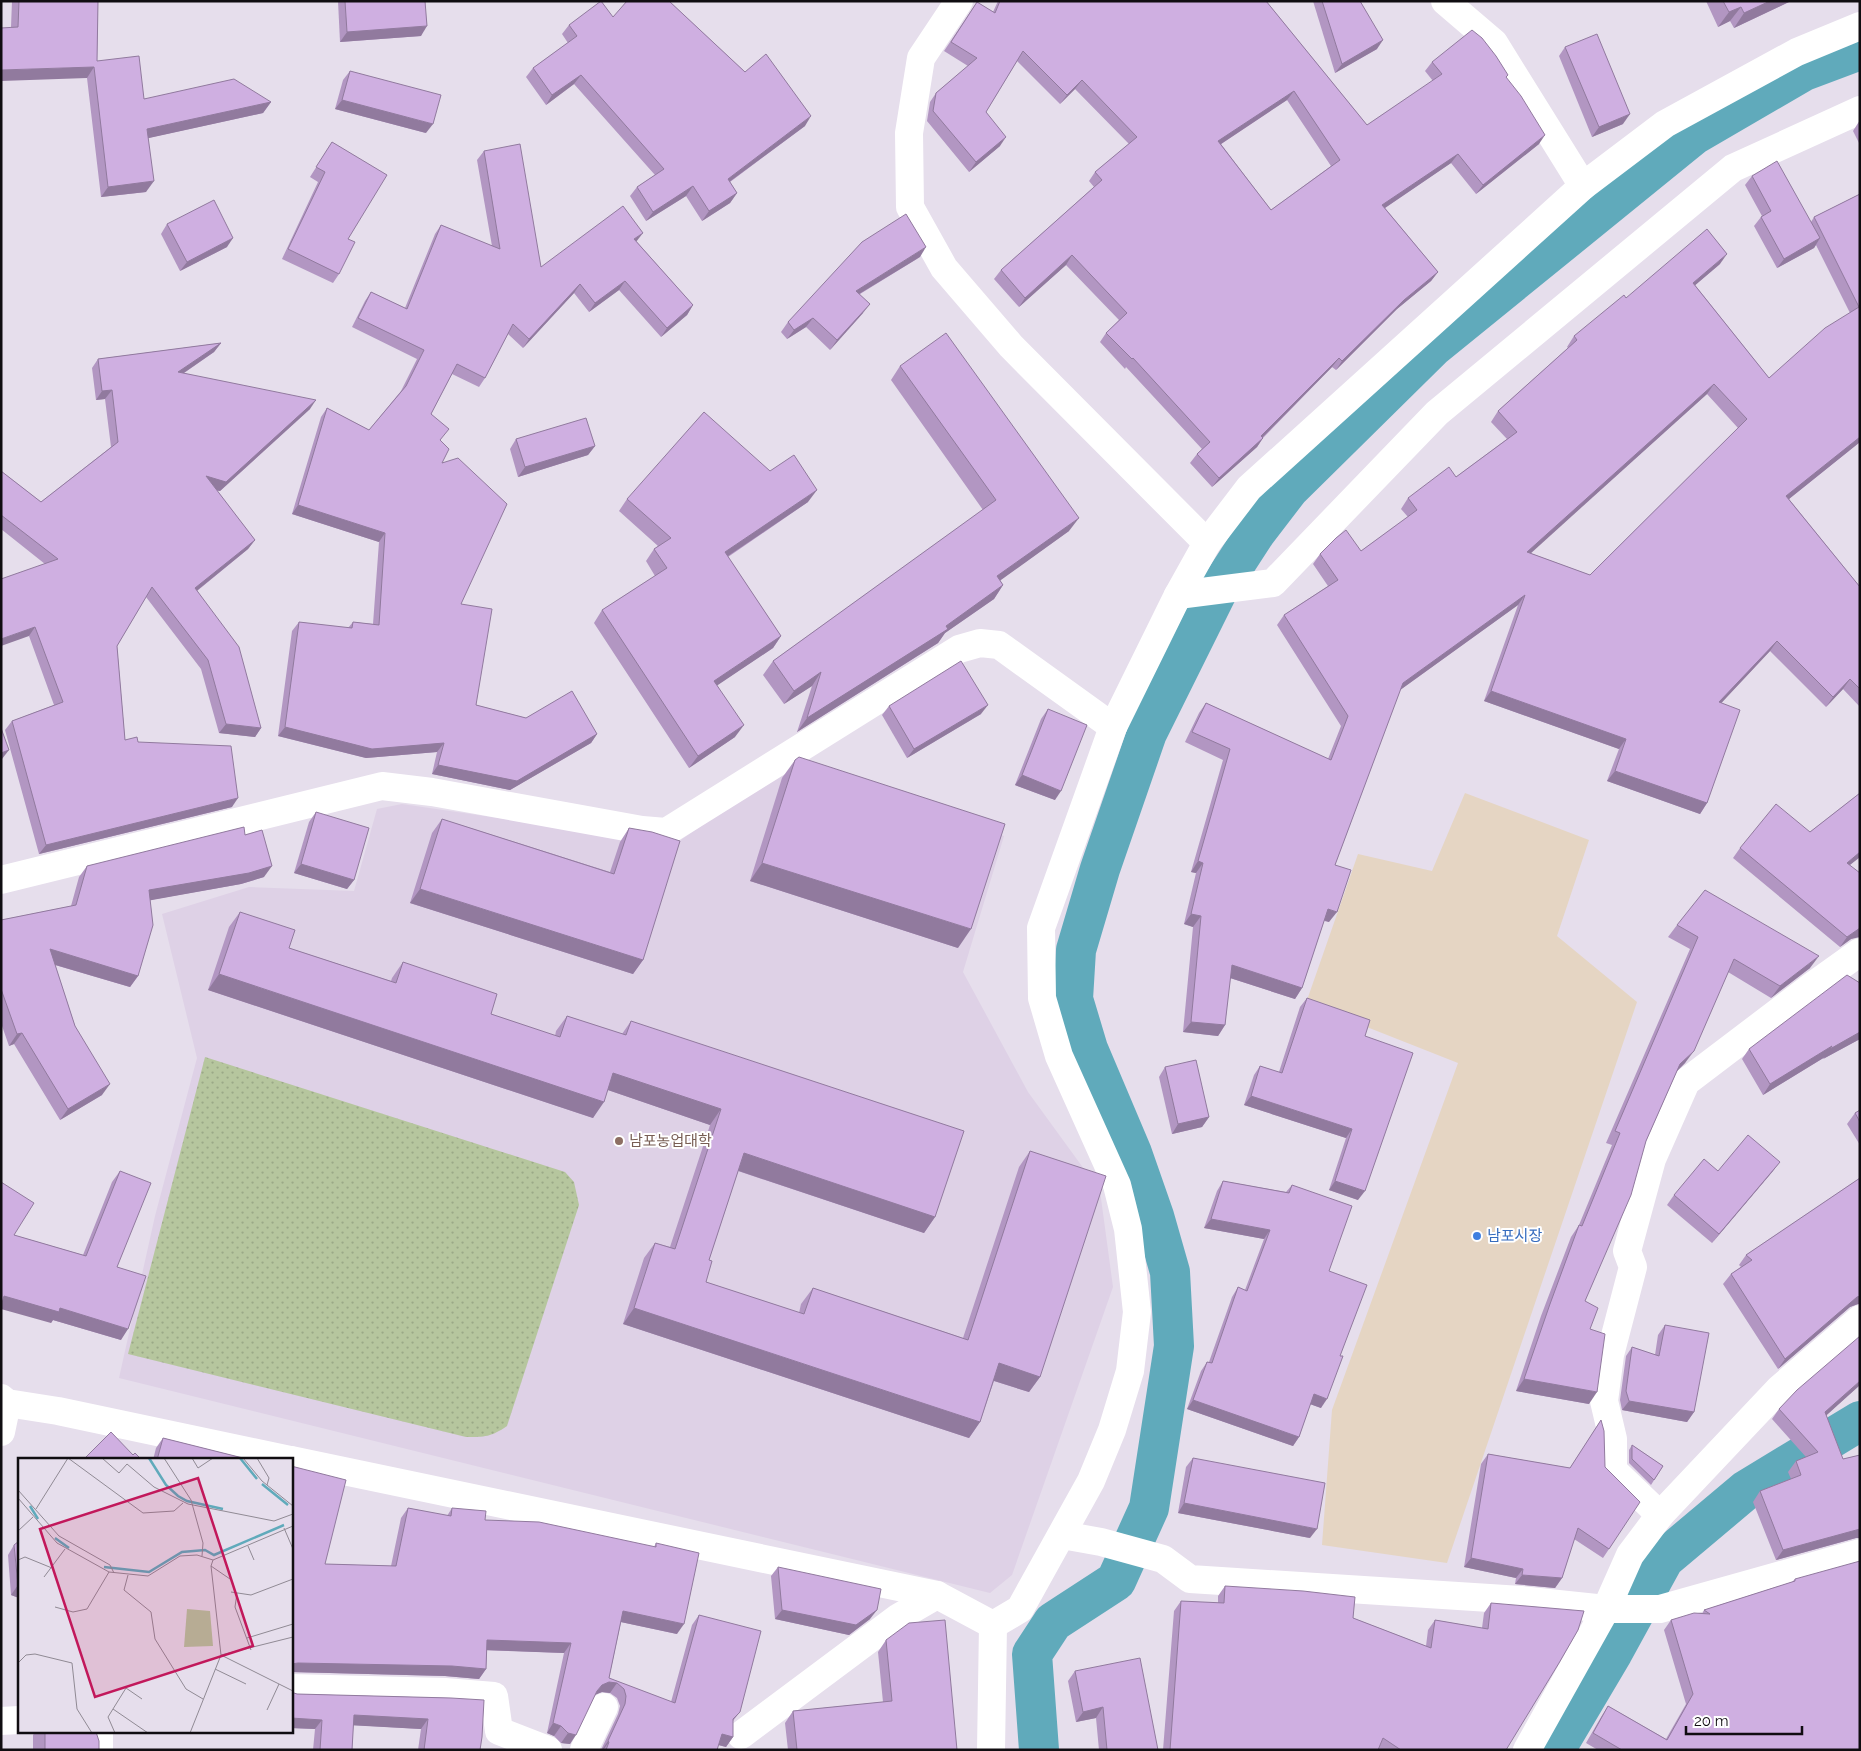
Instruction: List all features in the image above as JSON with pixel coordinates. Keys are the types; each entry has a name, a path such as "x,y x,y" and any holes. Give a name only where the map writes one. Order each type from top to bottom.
{"street":[{"path":"958,1 921,58 909,133 910,207 944,268 1011,346 1207,542"},
{"path":"1445,1 1494,42 1583,186"},
{"path":"993,1626 1020,1609 1091,1482 1112,1430 1130,1371 1137,1312 1128,1229 1117,1185 1060,1056 1042,998 1042,928 1113,727 1187,594 1207,542 1249,488 1583,186 1665,124 1797,52 1860,26"},
{"path":"1187,594 1273,583 1437,413 1733,168 1860,110"},
{"path":"1,880 382,786 432,792 642,830 666,832 959,649 980,642 999,645 1113,727"},
{"path":"1660,1515 1613,1470 1613,1439 1604,1401 1610,1355 1633,1267 1627,1251 1652,1159 1686,1082 1860,952"},
{"path":"1528,1750 1606,1610 1630,1555 1660,1515 1779,1389 1860,1319"},
{"path":"1,1432 3,1404 58,1411 281,1458"},
{"path":"292,1460 937,1595 993,1626"},
{"path":"1062,1535 1101,1542 1163,1558 1190,1579 1520,1600 1606,1610 1660,1609 1860,1553"},
{"path":"740,1735 899,1617 937,1595"},
{"path":"991,1750 993,1626"},
{"path":"292,1688 445,1692 494,1696 499,1731 548,1750"},
{"path":"584,1750 604,1707"},
{"path":"1,1721 18,1720"},
{"path":"99,1734 99,1750"}],"shaded area":[{"name":"남포농업대학","path":"785,768 1004,836 963,972 1028,1092 1100,1191 1113,1287 1012,1575 990,1593 119,1378 155,1216 197,1058 162,914 249,887 354,891 377,809 402,804 675,844"},
{"name":"남포시장","path":"1465,793 1589,840 1557,936 1637,1002 1447,1563 1322,1545 1332,1410 1458,1063 1306,1003 1358,854 1432,871"}],"green space":[{"path":"205,1057 565,1172 574,1182 579,1205 507,1426 488,1436 466,1437 128,1354"}],"building":[{"path":"19,1 98,1 97,61 139,56 144,99 234,79 271,102 147,129 154,181 108,187 94,67 1,70 1,28 18,27"},
{"path":"345,1 425,1 427,26 347,32"},
{"path":"601,1 613,17 627,1 669,1 745,72 766,54 811,116 728,179 737,193 709,211 693,186 653,212 637,187 664,169 581,75 552,95 533,68 577,36 569,25"},
{"path":"1000,1 1266,1 1367,125 1442,74 1432,62 1472,30 1482,38 1496,56 1508,75 1506,77 1521,96 1545,135 1483,185 1458,154 1382,205 1438,272 1404,300 1342,361 1339,358 1261,436 1263,438 1219,478 1197,454 1210,442 1133,358 1106,333 1127,313 1072,255 1025,298 1001,270 1102,180 1095,172 1137,137 1082,80 1067,95 1023,51 986,112 1006,137 976,162 933,111 936,93 977,58 951,42 977,2 995,13","holes":["1294,91 1340,160 1271,210 1218,141"]},
{"path":"1322,1 1360,1 1383,40 1342,64"},
{"path":"1723,1 1770,1 1744,13 1741,7 1729,12"},
{"path":"1597,34 1630,114 1599,127 1565,47"},
{"path":"350,71 441,95 433,124 342,100"},
{"path":"332,142 387,175 348,239 355,242 339,274 288,249 325,172 316,167"},
{"path":"520,144 541,267 623,206 643,233 634,239 693,305 667,328 625,281 595,303 580,284 529,339 513,324 485,378 457,364 431,414 449,429 440,440 449,449 442,463 458,458 507,504 461,604 492,609 476,705 526,718 572,691 597,734 517,781 438,765 444,743 372,749 285,727 299,622 352,628 353,622 379,625 385,533 298,505 327,408 369,430 406,386 424,350 358,318 371,292 407,309 441,225 500,249 484,151"},
{"path":"1777,161 1820,238 1784,259 1761,217 1771,211 1752,176"},
{"path":"1860,194 1860,437 1786,496 1860,587 1860,689 1850,679 1833,697 1777,641 1719,702 1740,710 1707,803 1615,771 1626,739 1491,691 1525,595 1403,683 1335,865 1351,870 1337,912 1328,909 1302,988 1232,965 1225,1025 1191,1022 1201,916 1191,914 1203,863 1198,861 1230,749 1192,732 1206,703 1331,760 1348,716 1284,615 1338,580 1320,554 1346,530 1361,551 1417,510 1408,498 1449,467 1456,477 1517,432 1498,411 1577,340 1574,336 1624,295 1626,298 1707,229 1727,254 1693,283 1769,378 1825,328 1859,307 1814,217","holes":["1714,384 1747,419 1590,575 1527,552"]},
{"path":"214,200 233,238 187,262 167,224"},
{"path":"906,214 926,247 856,291 870,304 837,340 813,318 794,330 788,322 862,242"},
{"path":"946,333 1079,518 997,576 1003,585 946,626 948,629 807,718 821,672 794,691 773,661 996,500 900,366"},
{"path":"221,343 178,372 316,400 226,482 206,476 255,540 195,588 239,647 261,728 226,724 208,660 152,587 117,646 125,740 137,737 138,742 231,746 238,798 46,845 12,721 63,702 35,627 1,639 1,579 58,559 1,515 1,471 41,502 118,442 112,390 102,391 98,359"},
{"path":"704,412 770,471 794,455 817,490 725,552 781,636 714,681 744,725 698,756 602,610 667,568 654,549 671,538 627,499"},
{"path":"586,418 595,446 525,467 516,439"},
{"path":"961,661 988,705 914,749 889,706"},
{"path":"1048,709 1087,725 1061,791 1022,775"},
{"path":"1,728 9,750 1,753"},
{"path":"799,757 1005,824 971,929 762,863 795,760"},
{"path":"1860,793 1860,852 1847,863 1860,873 1860,928 1847,937 1740,848 1776,804 1810,832"},
{"path":"316,812 369,828 354,880 301,864"},
{"path":"442,819 614,874 629,828 652,832 680,841 643,960 420,889"},
{"path":"244,827 245,835 262,830 272,866 249,873 149,890 153,925 138,976 50,949 75,1026 110,1084 68,1109 22,1033 17,1034 1,989 1,920 76,905 87,866"},
{"path":"1705,890 1819,956 1780,986 1734,959 1694,1051 1680,1064 1646,1141 1631,1195 1585,1301 1598,1308 1590,1329 1605,1334 1597,1392 1524,1379 1579,1225 1582,1226 1620,1133 1615,1131 1698,937 1677,925"},
{"path":"240,912 295,930 289,948 396,983 403,962 497,994 491,1014 560,1037 567,1016 626,1035 631,1021 964,1131 935,1217 744,1153 709,1260 712,1261 706,1282 804,1314 813,1288 968,1340 1030,1151 1106,1176 1040,1377 999,1363 980,1422 634,1308 655,1243 675,1249 721,1109 613,1073 604,1102 219,974"},
{"path":"1847,975 1860,983 1860,1032 1830,1049 1832,1046 1770,1084 1749,1049"},
{"path":"1307,998 1370,1020 1365,1036 1413,1053 1365,1191 1335,1181 1352,1129 1251,1096 1260,1066 1282,1073"},
{"path":"1196,1060 1209,1117 1178,1124 1165,1067"},
{"path":"1860,1110 1860,1122 1855,1113"},
{"path":"1748,1135 1780,1162 1719,1234 1674,1195 1704,1159 1718,1171"},
{"path":"120,1171 151,1183 117,1267 146,1276 128,1329 60,1308 59,1312 4,1296 2,1303 1,1182 34,1203 14,1235 86,1256"},
{"path":"1860,1178 1860,1296 1785,1359 1731,1274 1752,1260 1746,1255"},
{"path":"1223,1181 1289,1193 1292,1185 1352,1206 1329,1271 1367,1285 1340,1356 1343,1356 1327,1399 1314,1394 1299,1437 1193,1400 1207,1362 1212,1363 1238,1287 1247,1291 1270,1230 1211,1219"},
{"path":"1665,1325 1709,1333 1694,1412 1629,1401 1626,1391 1632,1347 1659,1356"},
{"path":"1860,1336 1860,1381 1825,1412 1843,1459 1860,1455 1860,1529 1783,1550 1760,1491 1801,1475 1796,1461 1818,1452 1779,1409 1797,1390"},
{"path":"1601,1420 1604,1431 1605,1467 1640,1502 1609,1549 1578,1528 1562,1578 1522,1575 1523,1569 1471,1558 1488,1454 1570,1468"},
{"path":"111,1432 133,1455 135,1453 140,1458 85,1458"},
{"path":"163,1438 243,1458 158,1458"},
{"path":"1632,1445 1663,1466 1654,1480 1632,1459"},
{"path":"1193,1458 1325,1483 1317,1529 1184,1503"},
{"path":"292,1466 346,1480 325,1564 396,1566 408,1508 451,1516 452,1508 486,1511 485,1520 539,1522 656,1547 656,1543 699,1553 684,1624 623,1611 609,1678 675,1703 699,1615 761,1631 740,1712 733,1719 733,1737 722,1734 717,1750 606,1750 608,1741 625,1704 626,1696 624,1689 617,1683 609,1682 602,1685 597,1691 576,1735 568,1733 561,1726 553,1723 571,1643 487,1640 486,1669 452,1666 292,1664"},
{"path":"18,1542 18,1585 14,1545"},
{"path":"1860,1561 1860,1750 1622,1750 1593,1733 1608,1706 1667,1740 1693,1694 1671,1620 1694,1613 1710,1614 1704,1610 1795,1581 1795,1579"},
{"path":"778,1567 881,1589 877,1610 856,1625 782,1610"},
{"path":"1225,1586 1303,1591 1355,1597 1353,1618 1431,1648 1435,1620 1488,1629 1491,1603 1584,1611 1578,1630 1506,1750 1401,1750 1383,1738 1378,1750 1170,1750 1181,1601 1224,1603"},
{"path":"945,1620 957,1750 797,1750 793,1711 892,1701 886,1640 909,1623"},
{"path":"1140,1658 1158,1750 1107,1750 1103,1707 1083,1712 1075,1671"},
{"path":"292,1692 484,1700 480,1750 424,1750 428,1719 354,1715 352,1750 320,1750 322,1720 292,1718"},
{"path":"45,1734 97,1734 99,1741 99,1750 45,1750"}],"waterway":[{"path":"1039,1750 1032,1654 1053,1622 1116,1581 1149,1508 1174,1346 1170,1272 1154,1216 1132,1153 1088,1049 1073,999 1076,950 1100,869 1147,733 1217,592 1256,532 1289,489 1433,347 1694,135 1804,71 1860,50"},
{"path":"1555,1750 1613,1652 1664,1559 1746,1490 1860,1421"}],"place":[{"name":"남포농업대학","path":"619,1141"},
{"name":"남포시장","path":"1477,1236"}]}
